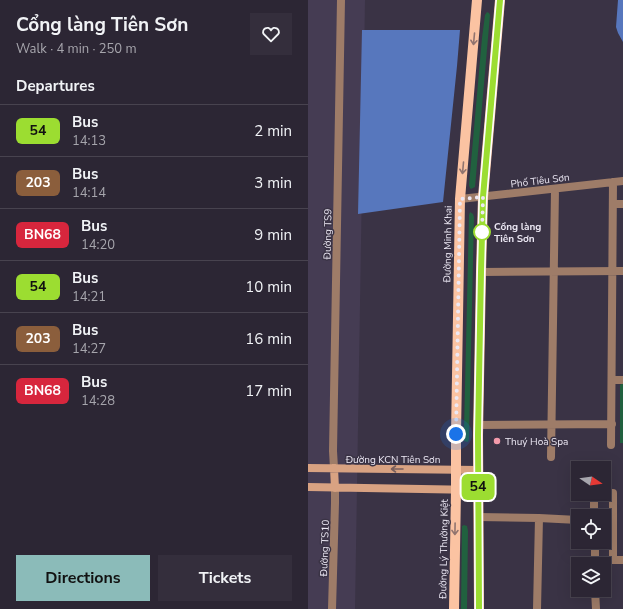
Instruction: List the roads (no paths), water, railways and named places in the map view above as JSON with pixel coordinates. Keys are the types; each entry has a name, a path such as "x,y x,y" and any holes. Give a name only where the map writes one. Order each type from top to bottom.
{"main road":[{"name":"Đường Minh Khai","path":"456,490 460,199 477,0"},
{"path":"479,609 478,424 483,197 500,0"},
{"name":"Đường KCN Tiên Sơn","path":"308,468 478,470"},
{"path":"334,468 335,488"},
{"path":"308,487 478,490"},
{"name":"Đường Lý Thường Kiệt","path":"454,609 456,490"}],"street":[{"name":"Đường TS9","path":"334,468 333,443 341,0"},
{"name":"Phố Tiêu Sơn","path":"460,199 623,181"},
{"path":"611,445 613,182"},
{"path":"551,457 555,189"},
{"path":"613,204 623,204"},
{"path":"481,272 623,272"},
{"path":"612,380 623,380"},
{"path":"478,424 612,424"},
{"name":"Đường TS10","path":"332,609 336,503 335,488"},
{"path":"611,493 613,493 613,560 623,560"},
{"path":"478,517 571,520"},
{"path":"537,609 539,518"},
{"path":"595,597 596,609"}],"water":[{"path":"618,0 623,0 623,42 616,27"},
{"path":"362,30 460,30 443,202 358,214"}],"place":[{"name":"Cổng làng Tiên Sơn","path":"482,232"},
{"name":"Thuý Hoà Spa","path":"497,441"}]}
